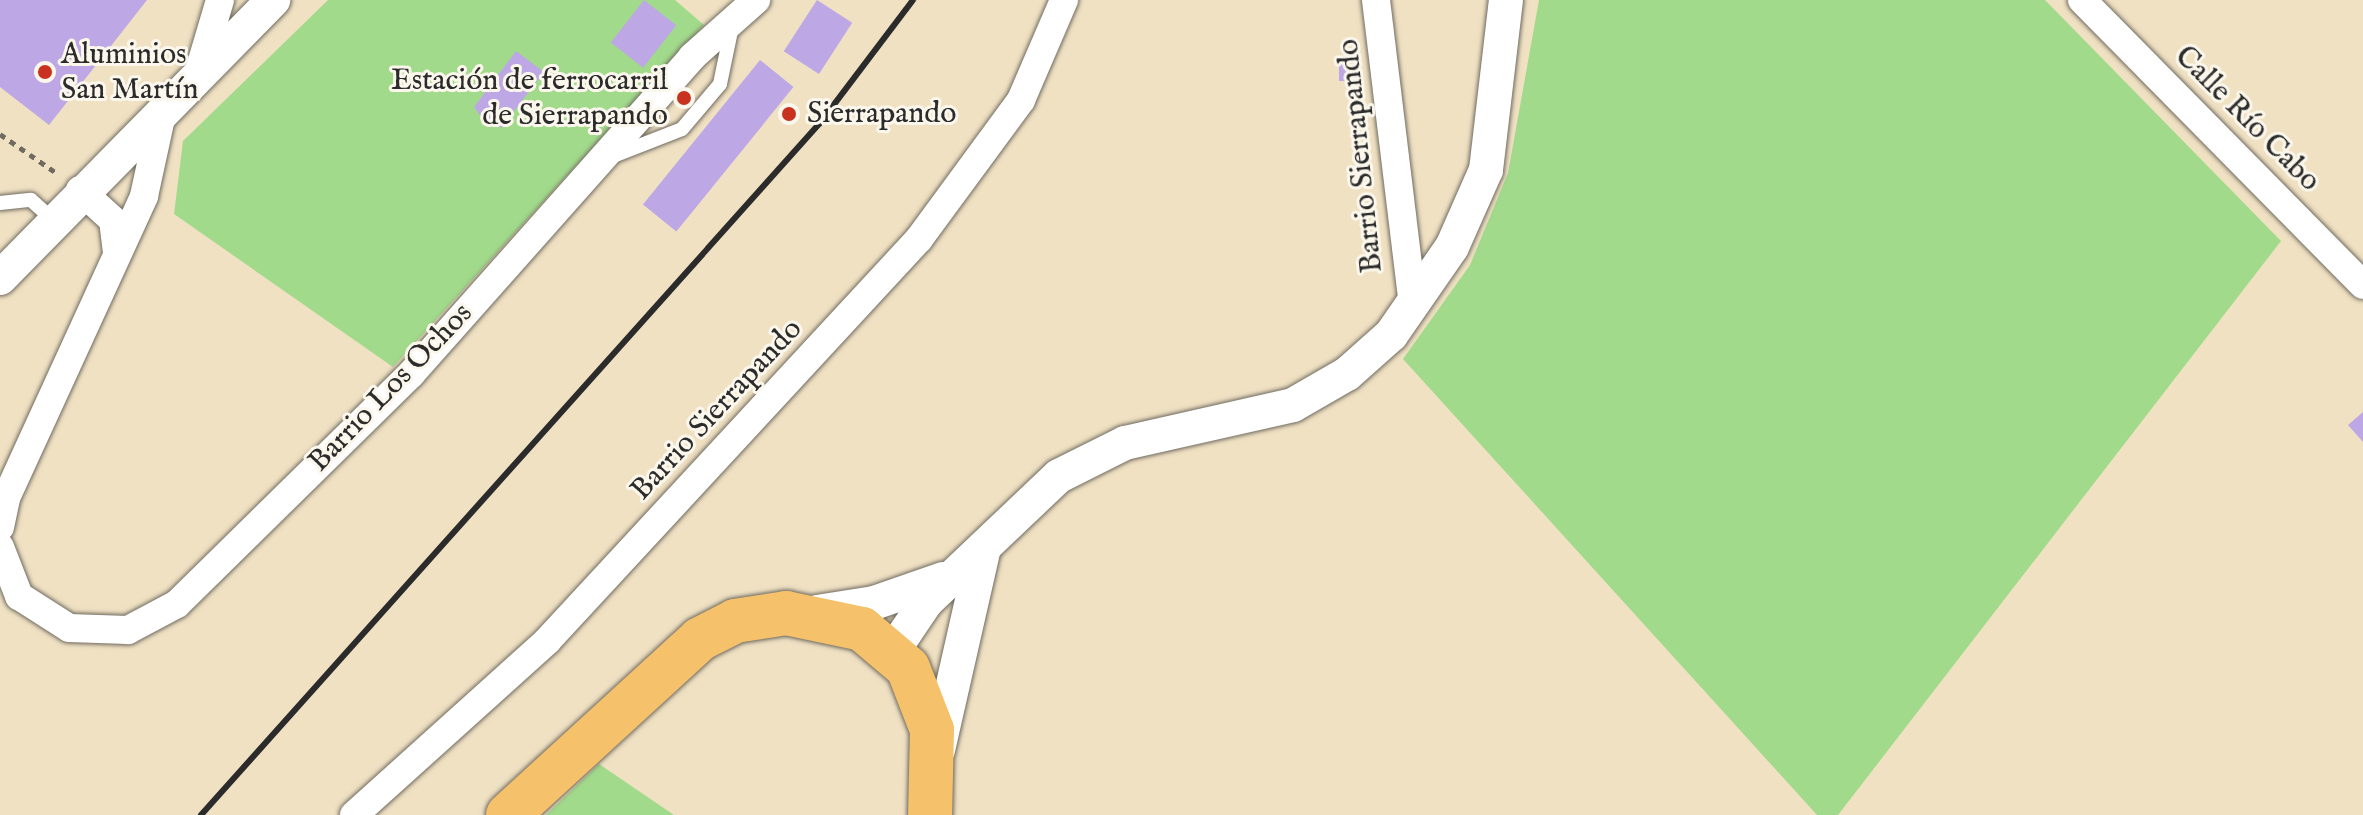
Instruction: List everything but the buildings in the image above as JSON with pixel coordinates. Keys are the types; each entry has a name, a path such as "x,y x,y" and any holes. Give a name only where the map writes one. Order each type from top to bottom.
{"highway":[{"path":"508,815 700,639 752,616 801,613 843,620 895,653 926,704 932,798"}],"street":[{"path":"199,71 220,0"},
{"path":"0,278 51,218 273,0"},
{"name":"Barrio Los Ochos","path":"0,547 19,596 46,619 93,632 155,619 411,374 598,160 756,0"},
{"name":"Barrio Sierrapando","path":"354,815 547,641 919,239 1021,100 1064,0"},
{"name":"Barrio Sierrapando","path":"1376,0 1413,306"},
{"path":"895,653 926,602 975,569 1031,498 1076,466 1125,443 1293,405 1367,358 1413,306 1452,247 1486,170 1506,0"},
{"name":"Calle Río Cabo","path":"2082,0 2363,285"},
{"path":"0,527 6,498 144,196 164,106"},
{"path":"80,190 113,220 117,252"},
{"path":"801,613 901,596 975,569"},
{"path":"932,798 975,569"}],"lane":[{"path":"598,160 655,145 682,129 720,84 732,21"},
{"path":"0,203 31,200 51,218"}],"path":[{"path":"0,134 80,190"}],"green space":[{"path":"328,0 675,0 704,25 393,367 174,214 183,141"},
{"path":"1539,0 2045,0 2281,241 1838,815 1817,815 1403,359 1470,265 1508,173"},
{"path":"599,764 674,815 546,815"}],"railway":[{"path":"201,815 820,123 913,0"}],"place":[{"name":"Aluminios San Martín","path":"45,72"},
{"name":"Estación de ferrocarril de Sierrapando","path":"684,98"},
{"name":"Sierrapando","path":"789,114"}]}
